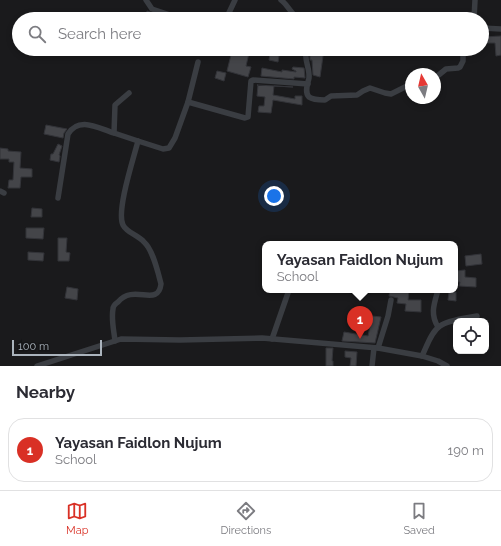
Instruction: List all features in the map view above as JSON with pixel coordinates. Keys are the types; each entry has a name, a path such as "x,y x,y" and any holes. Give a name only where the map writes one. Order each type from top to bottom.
{"street":[{"path":"146,0 152,9 161,12"},
{"path":"229,12 235,0"},
{"path":"281,0 291,12"},
{"path":"474,12 475,0"},
{"path":"489,28 501,29"},
{"path":"305,56 309,74 307,92 309,97 325,100 331,96 355,95 370,88 391,94 405,87"},
{"path":"441,73 446,69 460,67 463,61 463,56"},
{"path":"58,198 68,134 71,129 80,124 85,124 163,149 169,148 175,138 188,102 198,62"},
{"path":"188,102 246,118 249,116 251,81 308,84"},
{"path":"114,133 115,105 129,93"},
{"path":"115,341 113,307 120,299 126,295 135,293 153,296 156,295 161,289 161,284 148,246 138,236 127,230 121,217 125,191 138,141"},
{"path":"272,339 288,293"},
{"path":"437,293 433,312 434,320 438,327"},
{"path":"372,366 376,348 388,316 391,300"},
{"path":"422,356 429,340 438,327 444,324 477,316"},
{"path":"37,366 69,357 121,339 272,339 376,348 422,356 438,361 447,366"}],"building":[{"path":"501,36 501,55 496,56 495,43 489,43 489,37"},
{"path":"231,56 248,56 246,66 251,67 248,77 227,71"},
{"path":"270,56 279,56 278,62 269,60"},
{"path":"310,56 323,56 320,77 313,75 312,60 310,60"},
{"path":"293,67 304,68 305,78 294,77 294,79 261,76 262,68 282,72 282,70 296,72 292,69"},
{"path":"217,71 226,73 224,81 215,78"},
{"path":"258,85 293,87 274,86 273,95 295,99 295,96 302,96 302,105 273,100 271,113 258,112 259,106 264,106 265,97 257,96"},
{"path":"46,125 67,129 63,138 44,134"},
{"path":"58,144 62,146 59,155 59,162 50,160 51,154 53,154"},
{"path":"0,148 8,149 8,151 21,152 20,168 32,169 32,177 21,177 20,188 8,188 9,180 13,180 14,162 9,162 9,159 0,159"},
{"path":"32,208 42,209 42,217 31,217"},
{"path":"26,228 44,228 43,239 26,238"},
{"path":"58,238 67,238 66,252 70,253 69,261 58,261"},
{"path":"28,252 44,253 43,261 28,260"},
{"path":"481,254 482,264 466,266 465,256"},
{"path":"465,270 465,277 476,278 476,287 459,286 460,282 458,282 458,271"},
{"path":"67,287 78,289 77,300 65,298"},
{"path":"390,293 409,293 408,300 421,300 421,312 405,311 406,304 397,303 398,298 389,296"},
{"path":"449,293 456,293 456,301 448,300"},
{"path":"372,316 381,317 375,343 342,341 344,332 368,336"},
{"path":"326,348 333,348 333,366 326,366"},
{"path":"345,351 357,352 356,366 350,366 351,358 345,357"}],"place":[{"name":"Yayasan Faidlon Nujum","path":"360,339"}]}
